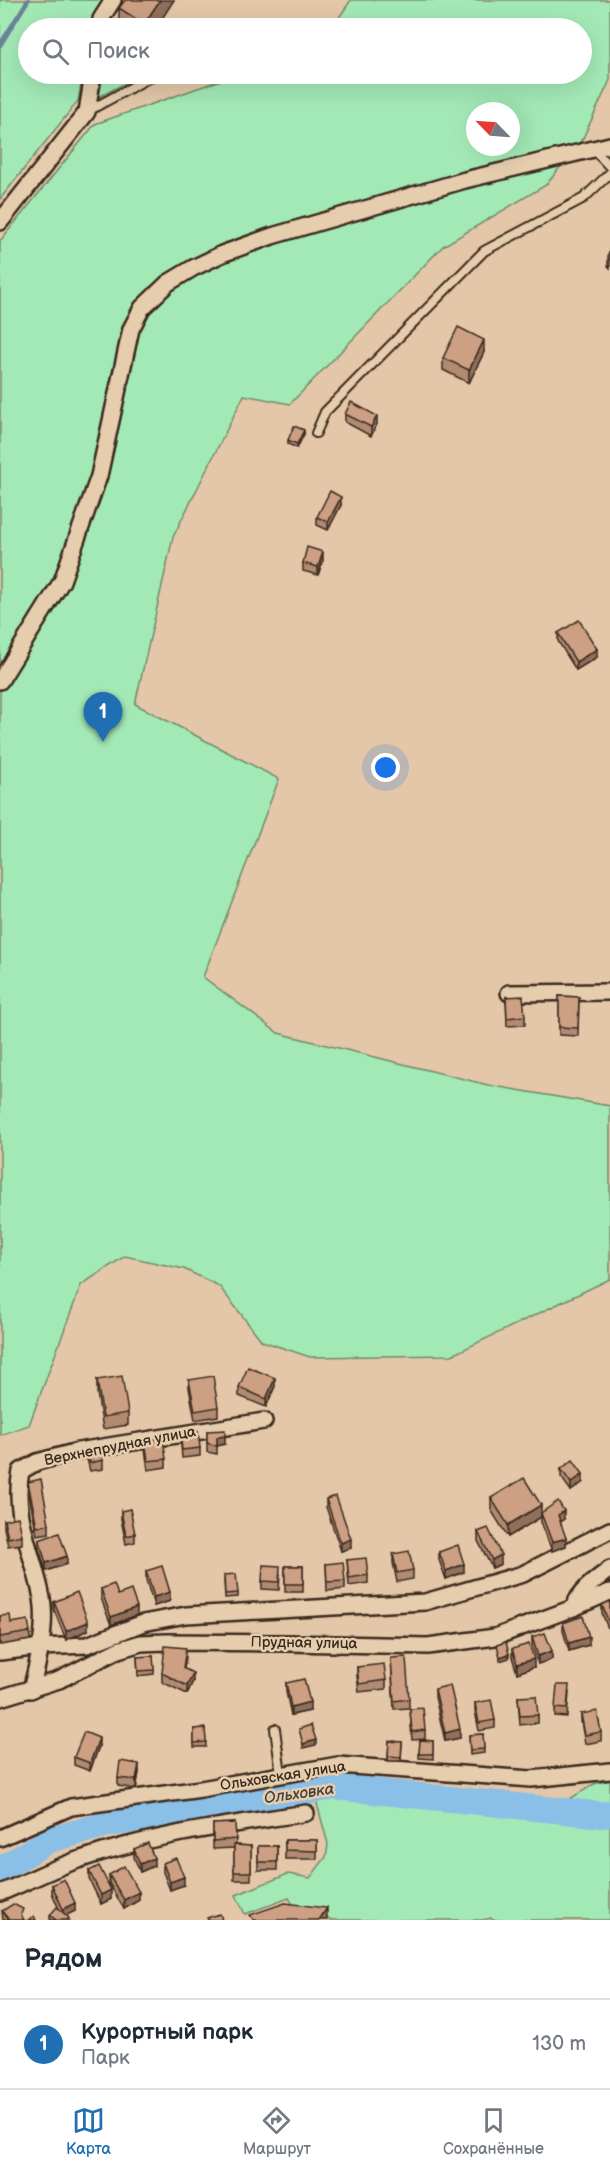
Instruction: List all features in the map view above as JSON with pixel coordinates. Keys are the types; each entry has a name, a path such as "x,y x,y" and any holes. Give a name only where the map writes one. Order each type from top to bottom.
{"street":[{"path":"102,18 113,0"},
{"path":"0,222 87,112 91,84"},
{"path":"0,681 62,581 99,476 131,329 142,308 168,283 193,267 272,236 465,180 610,145"},
{"path":"509,993 610,992"},
{"name":"Верхнепрудная улица","path":"31,1690 41,1647 42,1599 19,1508 18,1487 21,1471 37,1462 78,1452 264,1421"},
{"path":"0,1652 87,1645 143,1623 186,1615 425,1602 523,1574 610,1530"},
{"path":"573,1608 576,1599 585,1588 610,1569"},
{"name":"Прудная улица","path":"0,1698 59,1680 118,1650 141,1643 266,1642 428,1646 495,1637 610,1592"},
{"name":"Ольховская улица","path":"0,1838 71,1807 190,1791 338,1765 531,1779 610,1771"},
{"path":"0,1893 80,1859 128,1845 199,1830 306,1813"}],"lane":[{"path":"87,112 138,84"},
{"path":"593,148 610,167"},
{"path":"316,432 325,412 484,251 584,198 610,173"},
{"path":"275,1729 282,1774"}],"green space":[{"path":"0,0 105,0 93,18 18,18 18,84 81,84 78,101 0,199"},
{"path":"351,0 610,0 610,80 583,138 546,185 443,246 290,404 244,395 173,537 135,704 279,779 203,977 278,1033 488,1085 610,1106 610,1279 452,1355 310,1357 262,1341 219,1286 184,1269 125,1256 81,1285 29,1425 0,1435 0,241 95,124 209,84 592,84 592,18 339,18"},
{"path":"101,84 123,84 99,97"},
{"path":"341,1780 508,1793 562,1804 594,1784 610,1780 610,1920 492,1920 491,1918 483,1920 332,1920 293,1905 289,1898 245,1914 236,1895 288,1874 310,1878 326,1857 328,1844 316,1800 316,1781"}],"building":[{"path":"125,0 160,0 148,18 135,18 119,8"},
{"path":"458,327 484,340 469,370 443,358"},
{"path":"351,402 377,416 371,427 345,414"},
{"path":"294,426 304,430 297,444 288,440"},
{"path":"330,491 341,497 328,522 317,517"},
{"path":"307,547 323,552 318,567 303,563"},
{"path":"579,620 597,649 576,662 558,633"},
{"path":"523,996 525,1016 507,1018 506,997"},
{"path":"559,996 579,997 578,1028 559,1027"},
{"path":"248,1367 275,1378 266,1399 239,1387"},
{"path":"122,1376 128,1413 103,1417 97,1380"},
{"path":"213,1376 218,1407 195,1411 189,1380"},
{"path":"225,1430 225,1436 217,1437 217,1446 207,1443 207,1431"},
{"path":"198,1431 200,1448 182,1450 180,1433"},
{"path":"163,1438 166,1459 148,1461 145,1440"},
{"path":"101,1449 103,1460 90,1463 87,1451"},
{"path":"573,1460 583,1474 571,1483 561,1469"},
{"path":"524,1478 541,1505 508,1525 491,1498"},
{"path":"41,1479 49,1524 37,1527 28,1482"},
{"path":"336,1496 351,1539 341,1543 326,1499"},
{"path":"558,1501 564,1511 558,1515 566,1538 552,1542 541,1513"},
{"path":"130,1509 135,1534 126,1536 121,1511"},
{"path":"18,1517 22,1535 8,1538 4,1520"},
{"path":"488,1528 501,1555 492,1560 478,1532"},
{"path":"59,1533 67,1556 46,1563 39,1540"},
{"path":"458,1545 464,1564 446,1571 439,1552"},
{"path":"409,1551 413,1570 397,1573 393,1554"},
{"path":"366,1558 368,1575 349,1578 347,1560"},
{"path":"343,1562 345,1581 327,1582 326,1564"},
{"path":"263,1565 280,1566 279,1582 262,1581"},
{"path":"162,1566 170,1592 154,1597 146,1571"},
{"path":"285,1566 303,1566 303,1584 285,1584"},
{"path":"236,1574 238,1593 225,1594 224,1575"},
{"path":"114,1584 118,1595 131,1590 137,1607 111,1617 101,1589"},
{"path":"77,1592 88,1622 66,1631 54,1602"},
{"path":"610,1601 610,1625 602,1605"},
{"path":"10,1615 11,1623 28,1620 30,1632 0,1637 0,1616"},
{"path":"583,1616 589,1637 569,1643 563,1623"},
{"path":"545,1633 552,1651 538,1656 532,1637"},
{"path":"506,1642 509,1654 500,1657 497,1645"},
{"path":"529,1644 534,1659 517,1664 512,1649"},
{"path":"165,1646 186,1648 183,1668 193,1673 187,1686 162,1673"},
{"path":"153,1656 154,1670 138,1671 137,1657"},
{"path":"406,1657 409,1699 394,1701 391,1658"},
{"path":"384,1664 386,1680 359,1684 357,1667"},
{"path":"304,1679 310,1702 291,1707 286,1683"},
{"path":"450,1685 460,1729 445,1733 435,1689"},
{"path":"557,1685 569,1685 567,1709 555,1708"},
{"path":"536,1696 538,1715 520,1716 518,1697"},
{"path":"491,1700 495,1720 479,1723 475,1703"},
{"path":"423,1708 425,1730 412,1732 410,1709"},
{"path":"597,1711 601,1732 585,1735 581,1714"},
{"path":"311,1725 316,1740 303,1744 299,1729"},
{"path":"205,1728 206,1742 194,1743 194,1729"},
{"path":"84,1732 99,1738 90,1763 74,1757"},
{"path":"483,1734 484,1749 470,1750 469,1735"},
{"path":"420,1740 433,1741 433,1754 419,1754"},
{"path":"389,1741 402,1742 401,1757 388,1756"},
{"path":"120,1761 139,1764 136,1780 118,1778"},
{"path":"235,1823 236,1839 213,1841 213,1824"},
{"path":"285,1840 317,1840 317,1851 285,1850"},
{"path":"148,1843 154,1858 140,1864 134,1849"},
{"path":"234,1845 251,1846 251,1872 234,1872"},
{"path":"258,1846 277,1846 277,1862 258,1862"},
{"path":"176,1858 184,1877 170,1882 163,1863"},
{"path":"99,1866 111,1890 101,1895 89,1871"},
{"path":"124,1866 139,1892 124,1900 109,1875"},
{"path":"64,1879 75,1903 63,1909 52,1885"},
{"path":"285,1903 327,1908 319,1920 254,1920 250,1915"},
{"path":"13,1904 23,1909 21,1914 24,1920 9,1920 2,1911"},
{"path":"57,1907 69,1918 67,1920 56,1920 50,1915"},
{"path":"220,1914 222,1920 208,1920 207,1918"}],"waterway":[{"path":"0,45 28,0"},
{"name":"Ольховка","path":"0,1870 49,1840 104,1825 334,1787 603,1815 610,1813"}],"place":[{"name":"Курортный парк","path":"103,742"}]}
